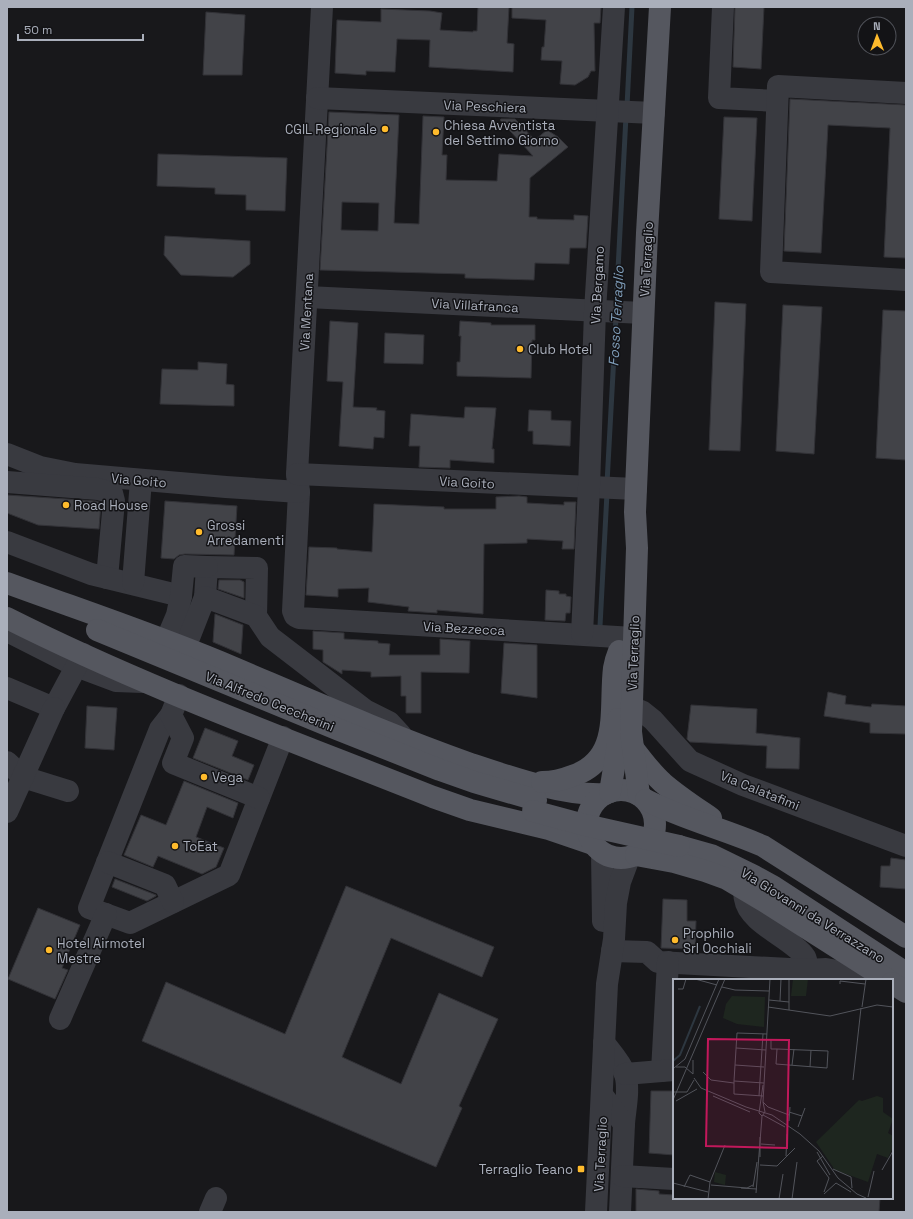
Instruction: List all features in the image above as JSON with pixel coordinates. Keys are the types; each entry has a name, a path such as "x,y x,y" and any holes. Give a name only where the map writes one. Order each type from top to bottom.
{"main road":[{"name":"Via Terraglio","path":"607,793 618,744 624,642 625,543 635,512 628,489 635,313 629,112 660,7"},
{"path":"7,583 176,644 404,739 495,772 533,798 573,792 590,795 625,790 632,791 661,808 763,846 906,936"},
{"name":"Via Alfredo Ceccherini","path":"7,593 335,735"},
{"name":"Via Alfredo Ceccherini","path":"7,608 115,653 335,735 474,782 533,798"},
{"path":"7,618 79,660 149,682 433,797 470,810 549,830 597,848 615,858 633,856 674,862 705,870 727,879 886,979"},
{"name":"Via Terraglio","path":"624,642 631,707 632,747 642,797"},
{"path":"533,798 562,780 584,773 597,761 607,745 611,724 614,668 624,642"},
{"path":"632,747 662,783 680,797 739,836"},
{"path":"597,848 588,835 588,816 591,807 597,800 607,793"},
{"path":"633,856 649,845 655,830 654,814 651,806 642,797"},
{"name":"Via Giovanni da Verrazzano","path":"533,798 681,835 725,849 761,865 906,959"},
{"name":"Via Giovanni da Verrazzano","path":"533,798 581,824 679,846 711,856 754,876 774,887 906,973"},
{"path":"893,984 906,992"}],"street":[{"name":"Via Mentana","path":"295,616 293,611 298,483 322,7"},
{"name":"Via Bergamo","path":"582,634 593,488 600,312 629,112 614,7"},
{"path":"723,7 719,98 777,101"},
{"path":"906,93 778,86 771,272 906,280"},
{"name":"Via Peschiera","path":"317,98 629,112"},
{"name":"Via Villafranca","path":"307,297 635,313"},
{"name":"Via Goito","path":"7,454 74,480 628,489"},
{"path":"7,482 74,480 112,493 114,501 106,578"},
{"path":"133,584 141,480"},
{"path":"7,542 91,574 181,596"},
{"path":"176,644 177,615 181,596 184,566 257,568 256,616 270,637 365,710 389,722 404,739"},
{"path":"176,644 205,597 207,567"},
{"path":"205,597 256,616"},
{"name":"Via Bezzecca","path":"295,616 299,618 582,634 624,642"},
{"path":"7,631 79,660 54,708 7,812"},
{"path":"7,688 54,708"},
{"path":"179,695 171,715 160,729 90,908 130,923 229,875 283,737"},
{"name":"Via Calatafimi","path":"631,707 643,712 653,720 690,761 743,785 906,846"},
{"path":"171,715 183,738 173,763 259,798"},
{"path":"7,762 23,777 68,791"},
{"name":"Via Terraglio","path":"597,848 607,984"},
{"name":"Via Terraglio","path":"596,1212 603,1096 607,984 612,951 616,903 620,882 633,856"},
{"path":"107,862 165,885 173,902"},
{"path":"612,951 647,952 658,962 833,967 805,958 790,943 756,918 749,909 745,900 746,890"},
{"path":"60,1019 106,914"},
{"path":"625,1074 668,1071 668,962"},
{"path":"604,1043 619,1063 625,1074 627,1085 624,1124"},
{"name":"Via Terraglio","path":"603,1096 624,1124 620,1212"},
{"path":"622,1176 673,1179"}],"building":[{"path":"478,7 509,7 507,43 514,44 513,72 429,67 430,40 397,39 395,72 366,71 366,75 335,73 337,20 381,22 381,9 430,11 442,13 440,30 473,32 477,31"},
{"path":"512,7 601,7 600,23 594,23 595,71 591,71 588,77 575,85 560,84 562,61 541,60 542,47 544,47 546,20 512,18"},
{"path":"735,7 764,7 761,69 733,67"},
{"path":"206,12 245,15 242,75 203,75"},
{"path":"790,99 906,105 906,258 884,257 890,128 828,125 821,253 784,251"},
{"path":"329,112 399,115 394,223 419,224 423,116 444,117 442,155 447,155 446,180 497,181 499,154 533,156 500,120 501,119 515,119 535,140 547,130 558,137 568,147 530,178 529,217 537,217 537,219 574,220 574,215 588,216 586,248 570,248 569,264 535,263 534,280 465,278 465,274 320,270","holes":["342,202 379,203 378,231 341,230"]},
{"path":"724,117 757,118 752,221 719,219"},
{"path":"158,154 287,158 285,211 246,210 246,195 215,194 215,188 157,186"},
{"path":"165,236 250,241 250,264 233,277 181,275 164,255"},
{"path":"715,302 746,304 740,451 709,450"},
{"path":"783,305 822,307 814,454 776,451"},
{"path":"883,310 906,311 906,460 876,458"},
{"path":"330,321 358,323 353,407 377,408 376,410 385,411 384,438 374,437 373,449 339,446 343,382 327,381"},
{"path":"460,321 491,323 491,325 535,325 535,340 532,340 531,378 457,376 457,362 460,362"},
{"path":"385,333 424,335 423,364 384,363"},
{"path":"198,362 227,364 226,384 234,385 234,406 160,404 162,369 198,370"},
{"path":"465,407 496,408 492,449 494,449 494,463 450,460 450,468 419,467 420,446 409,446 411,414 464,418"},
{"path":"529,410 551,411 551,420 571,421 570,446 533,444 533,431 528,431"},
{"path":"7,495 96,501 101,503 99,529 38,525 7,513"},
{"path":"496,497 527,497 527,503 564,505 564,502 576,502 574,549 562,549 563,541 527,539 527,543 484,544 483,614 437,610 437,613 408,611 409,607 368,602 369,588 338,589 338,597 306,595 309,547 337,548 372,552 374,504 444,507 444,509 496,509"},
{"name":"Grossi Arredamenti","path":"165,501 237,506 234,555 185,554 179,555 174,559 161,558"},
{"path":"219,580 240,580 244,582 244,598 218,589"},
{"path":"546,590 559,591 559,594 566,594 566,596 571,597 570,613 566,613 565,621 545,620"},
{"path":"215,614 243,625 241,654 213,642"},
{"path":"313,631 344,633 344,639 378,641 378,643 390,644 389,655 440,655 440,639 470,641 469,673 421,672 421,713 406,713 406,696 401,696 401,676 371,677 371,672 342,670 342,674 323,662 323,650 313,649"},
{"path":"504,643 537,645 537,698 501,693"},
{"path":"828,692 846,696 845,704 871,707 872,704 906,706 906,734 870,733 870,723 824,716"},
{"path":"691,705 757,709 756,733 800,738 799,769 766,768 767,746 690,742 687,739"},
{"path":"87,706 117,708 114,750 85,748"},
{"path":"205,728 238,741 232,756 254,765 248,780 193,758"},
{"path":"184,781 238,803 233,818 207,807 196,837 224,848 216,867 202,874 158,856 153,867 124,855 141,815 166,825"},
{"path":"891,858 906,860 906,889 880,887 881,866 890,866"},
{"path":"115,879 156,896 147,901 112,887"},
{"path":"346,886 494,947 482,977 391,938 342,1057 401,1084 439,993 498,1019 459,1106 462,1108 436,1167 142,1041 166,982 285,1034"},
{"path":"663,899 687,900 687,921 696,921 695,949 661,948"},
{"path":"38,908 80,925 62,968 68,970 55,999 8,979"},
{"path":"651,1091 673,1091 673,1155 649,1153"},
{"path":"636,1189 659,1191 659,1194 673,1195 673,1199 880,1199 879,1212 636,1212"}],"waterway":[{"name":"Fosso Terraglio","path":"627,106 632,7"},
{"name":"Fosso Terraglio","path":"616,308 626,116"},
{"name":"Fosso Terraglio","path":"607,483 616,318"},
{"name":"Fosso Terraglio","path":"600,626 607,493"}],"place":[{"name":"CGIL Regionale","path":"385,129"},
{"name":"Chiesa Avventista del Settimo Giorno","path":"436,132"},
{"name":"Club Hotel","path":"520,349"},
{"name":"Road House","path":"66,505"},
{"name":"Grossi Arredamenti","path":"199,532"},
{"name":"Vega","path":"204,777"},
{"name":"ToEat","path":"175,846"},
{"name":"Prophilo Srl Occhiali","path":"675,940"},
{"name":"Hotel Airmotel Mestre","path":"49,950"},
{"name":"Terraglio Teano","path":"581,1169"}]}
